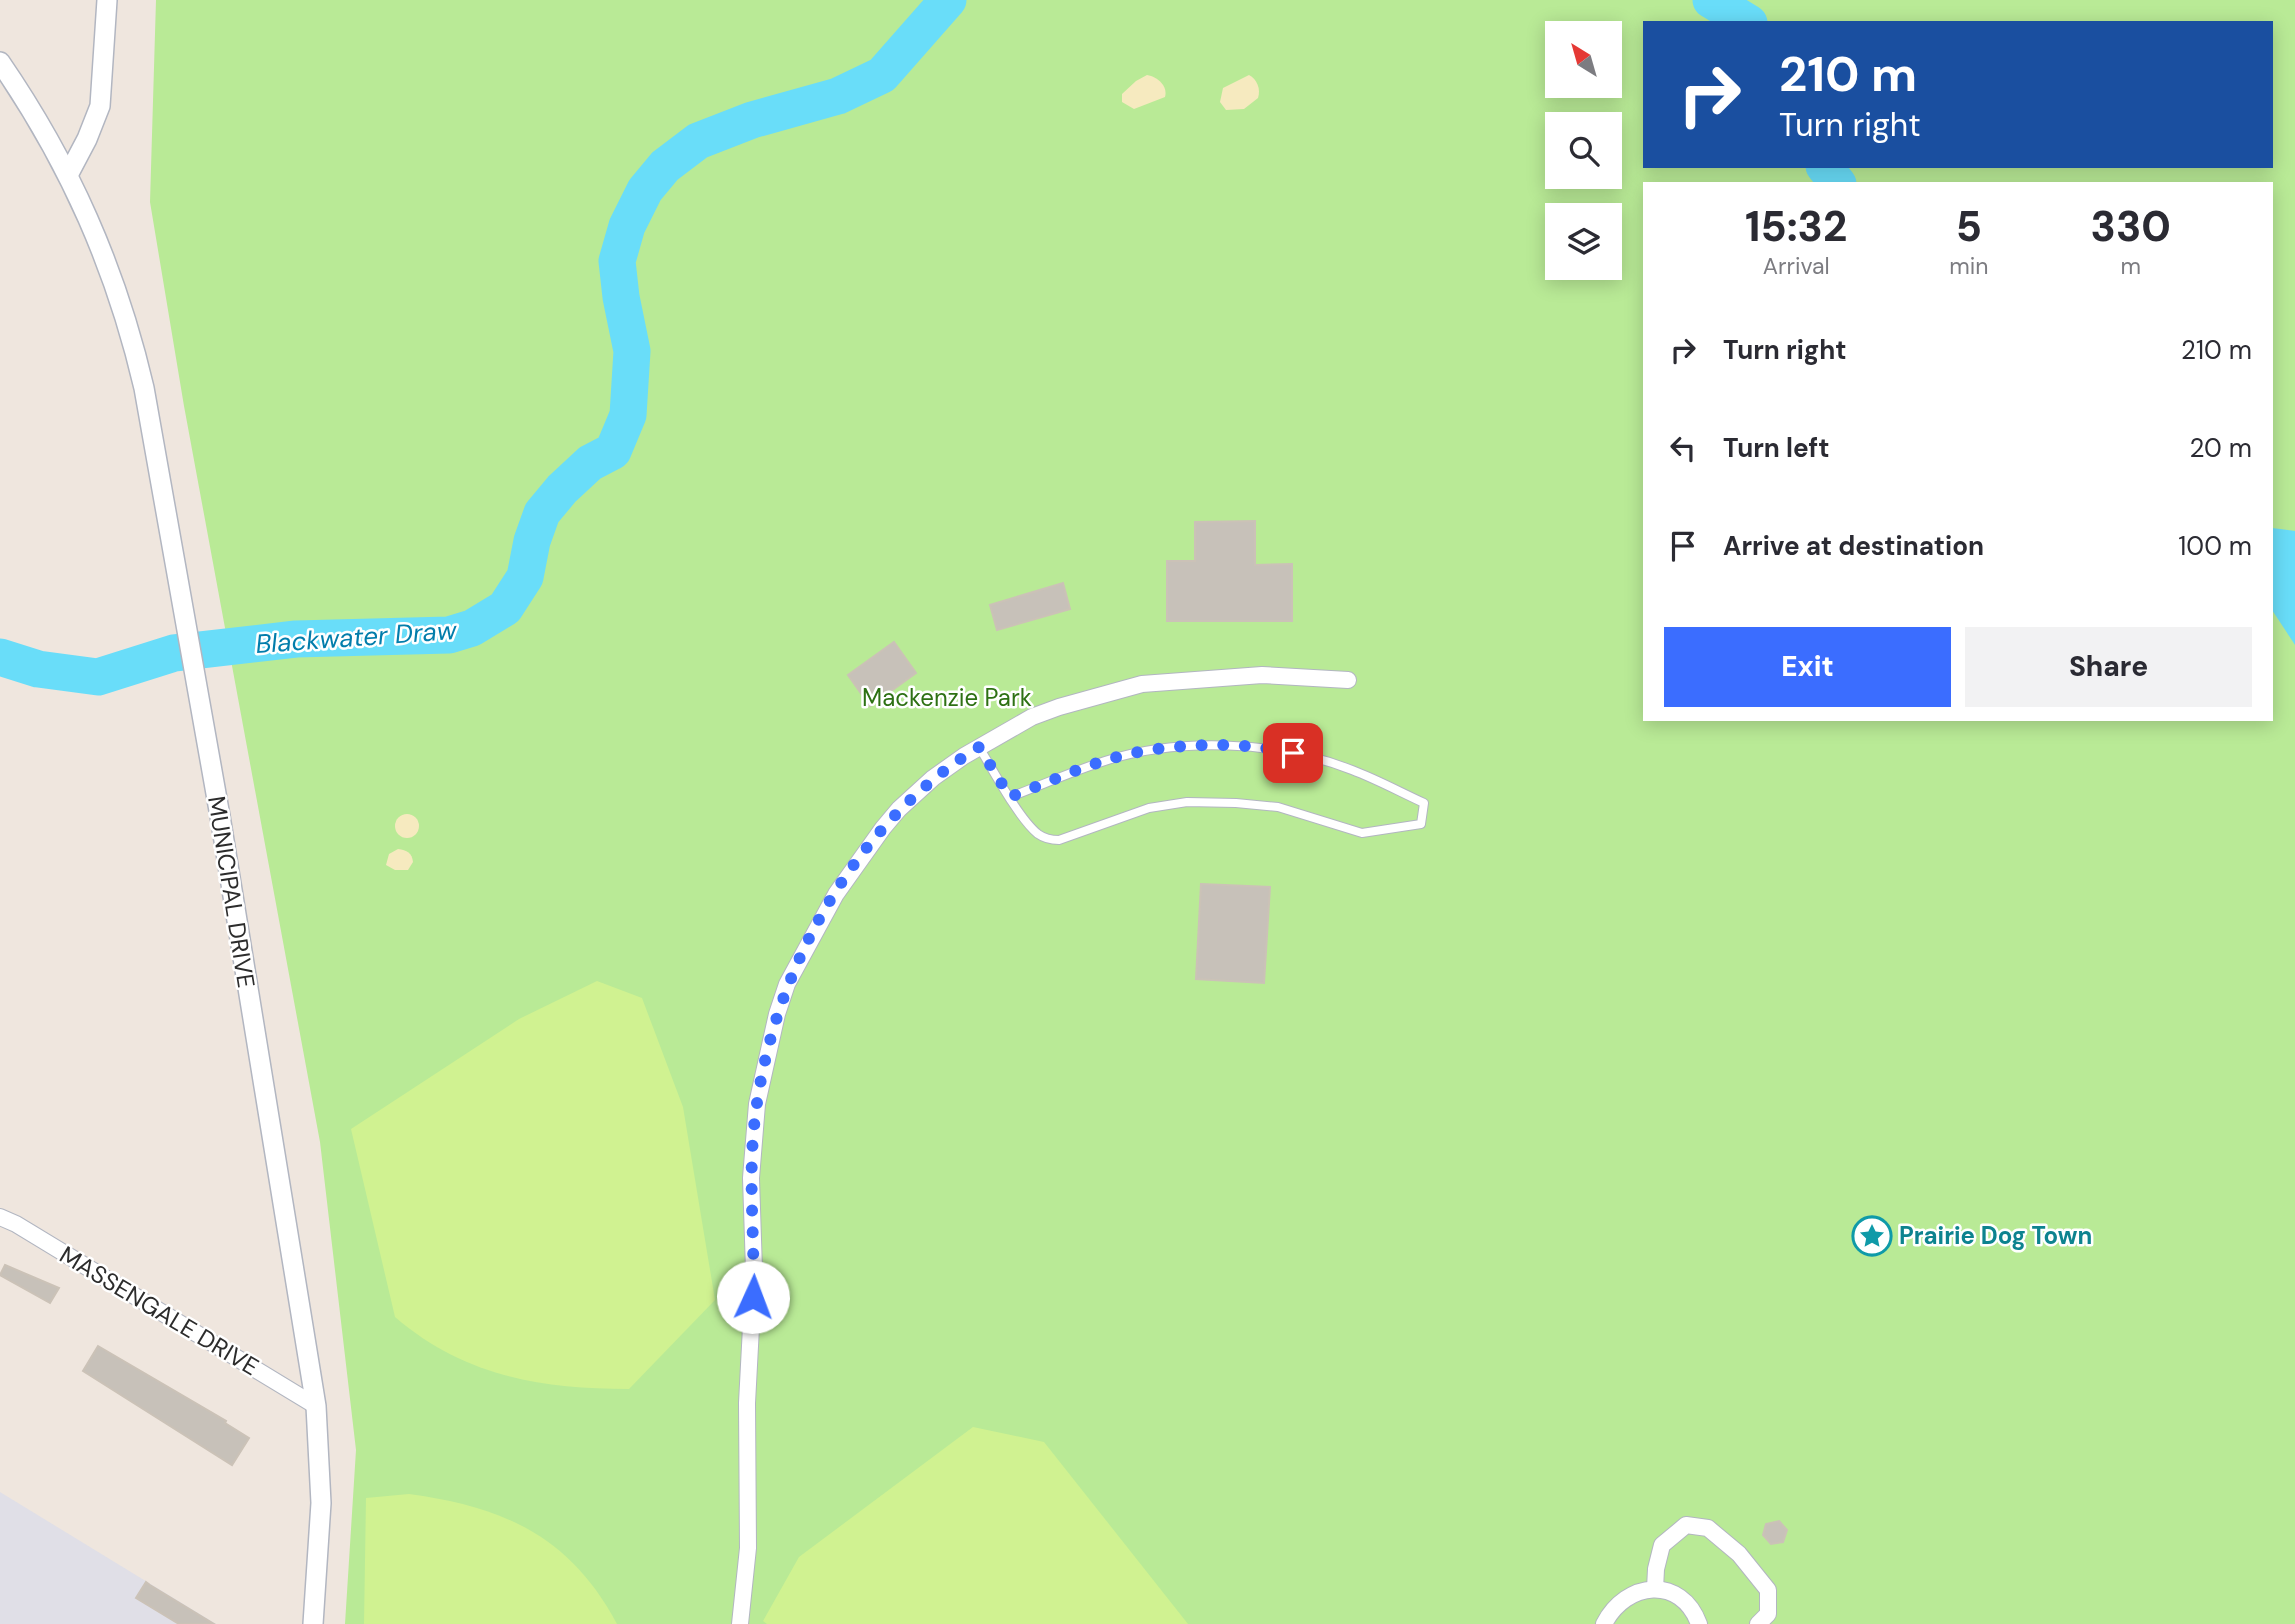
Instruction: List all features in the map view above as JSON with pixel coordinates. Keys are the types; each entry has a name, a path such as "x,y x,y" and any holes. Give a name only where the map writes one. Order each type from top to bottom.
{"street":[{"path":"68,175 100,106 107,0"},
{"name":"MUNICIPAL DRIVE","path":"0,62 51,142 95,234 130,328 144,388 316,1406 321,1503 313,1624"},
{"path":"740,1624 748,1549 747,1404 754,1270 751,1178 753,1139 761,1081 787,984 835,894 876,837 900,809 933,778 979,747 1032,717 1127,686 1262,675 1348,680"},
{"name":"MASSENGALE DRIVE","path":"0,1217 16,1224 316,1406"},
{"path":"1655,1589 1656,1569 1662,1545 1686,1525 1708,1528 1739,1554 1768,1590 1768,1614 1758,1624"},
{"path":"1604,1624 1611,1610 1623,1598 1638,1591 1655,1589 1671,1593 1685,1602 1696,1615 1699,1624"}],"lane":[{"path":"979,747 1010,797 1026,821 1040,836 1059,840 1149,808 1186,802 1278,807 1362,833 1421,824 1424,803 1351,769 1314,758 1272,748 1211,745 1150,751 1107,760 1010,797"}],"shaded area":[{"path":"0,1492 216,1624 0,1624"}],"green space":[{"name":"Mackenzie Park","path":"156,0 2295,0 2295,1624 345,1624 356,1450 320,1142 184,406 150,202"},
{"path":"597,981 642,998 683,1107 715,1300 629,1389 565,1386 504,1375 448,1353 395,1317 351,1129 519,1019"},
{"path":"973,1427 1044,1442 1188,1624 767,1624 763,1621 799,1557"},
{"path":"409,1494 475,1507 531,1531 556,1548 578,1568 617,1624 364,1624 366,1498"}],"sand":[{"path":"1147,75 1161,83 1165,89 1165,97 1134,109 1122,102 1122,94"},
{"path":"1249,75 1258,85 1258,98 1244,109 1226,110 1220,102 1223,88"},
{"path":"407,814 416,817 419,826 416,835 407,838 398,835 395,826 398,817"},
{"path":"398,849 412,856 413,862 408,870 395,870 386,865 389,854"}],"water":[{"path":"2273,528 2295,531 2295,645 2273,612"}],"building":[{"path":"1255,521 1255,565 1292,564 1292,621 1167,621 1167,561 1195,561 1195,522"},
{"path":"1063,583 1070,609 997,630 990,605"},
{"path":"894,642 916,673 870,706 848,675"},
{"path":"1201,884 1270,887 1264,983 1196,979"},
{"path":"5,1265 59,1288 50,1303 0,1275"},
{"path":"98,1346 226,1421 225,1423 249,1438 232,1465 83,1371"},
{"path":"1779,1521 1787,1530 1783,1542 1771,1544 1763,1535 1766,1524"},
{"path":"146,1582 214,1624 179,1624 136,1598"}],"waterway":[{"name":"Blackwater Draw","path":"0,657 38,669 98,677 174,653 296,639 449,635 472,628 505,608 525,577 532,541 542,513 562,489 590,463 613,451 628,415 632,351 617,261 627,226 645,190 665,166 698,141 752,120 838,96 882,75 948,0"},
{"name":"Blackwater Draw","path":"1711,0 1746,21"},
{"name":"Blackwater Draw","path":"1826,168 1836,182"}],"place":[{"name":"Prairie Dog Town","path":"1872,1236"}],"route":[{"path":"753,1297 753,1139 763,1069 777,1014 787,984 835,894 900,809 933,778 979,747 1010,797 1107,760 1150,751 1211,745 1272,748 1293,753"}]}
